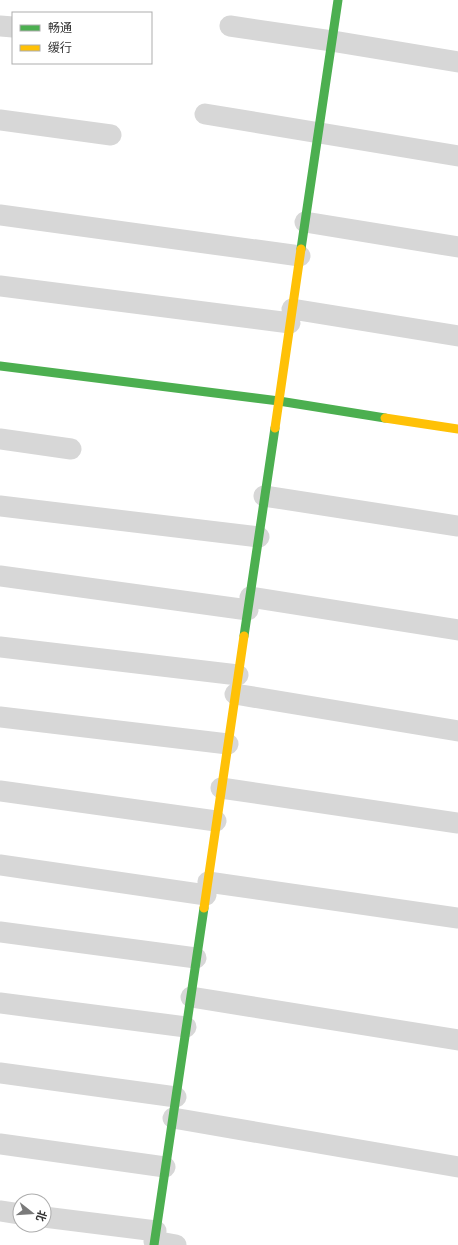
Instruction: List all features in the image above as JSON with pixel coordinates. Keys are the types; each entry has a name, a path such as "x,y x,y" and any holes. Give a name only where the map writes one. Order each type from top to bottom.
{"street":[{"path":"155,1239 338,0"},
{"path":"0,26 12,27"},
{"path":"230,26 332,40 458,62"},
{"path":"205,114 318,134 458,156"},
{"path":"0,120 111,135"},
{"path":"0,215 300,256"},
{"path":"305,222 458,247"},
{"path":"0,286 291,316 458,336"},
{"path":"0,366 279,401 458,429"},
{"path":"0,439 71,449"},
{"path":"264,496 458,526"},
{"path":"0,506 259,537"},
{"path":"0,576 249,604 458,630"},
{"path":"0,647 237,685 458,731"},
{"path":"0,717 228,744"},
{"path":"221,788 458,823"},
{"path":"0,791 216,821"},
{"path":"0,865 458,918"},
{"path":"0,932 196,958"},
{"path":"191,997 458,1040"},
{"path":"0,1003 186,1027"},
{"path":"0,1073 176,1097"},
{"path":"173,1118 458,1167"},
{"path":"0,1144 165,1167"},
{"path":"0,1211 12,1213"},
{"path":"52,1219 155,1239 176,1245"}],"traffic: fast":[{"path":"301,249 338,0"},
{"path":"0,366 279,401 385,418"},
{"path":"244,636 275,428"},
{"path":"154,1245 204,908"}],"traffic: slow":[{"path":"275,428 301,249"},
{"path":"385,418 458,429"},
{"path":"204,908 244,636"}]}
